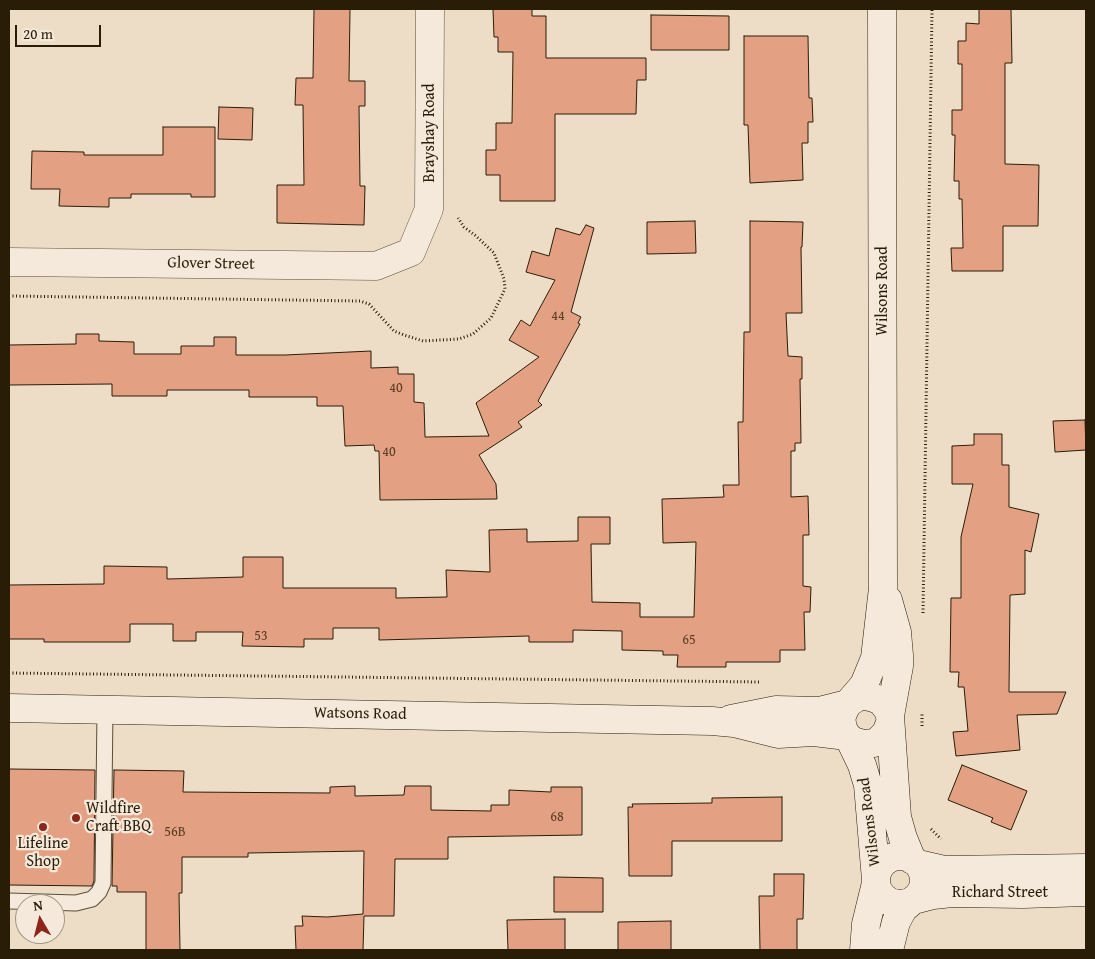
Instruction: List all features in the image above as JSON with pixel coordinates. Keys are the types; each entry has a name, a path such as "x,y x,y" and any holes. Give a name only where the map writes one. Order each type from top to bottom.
{"street":[{"name":"Brayshay Road","path":"411,252 429,209 430,9"},
{"name":"Wilsons Road","path":"849,702 864,685 874,658 884,574 882,9"},
{"name":"Glover Street","path":"9,262 376,266 411,252"},
{"name":"Wilsons Road","path":"884,574 888,599 897,632 899,655 899,666 890,719 897,817 902,838 915,862"},
{"path":"862,696 872,697 882,702 890,719 886,733 874,743 863,744 853,741 848,737 842,729 841,718 849,702 862,696"},
{"name":"Watsons Road","path":"712,721 736,719 776,710 823,710 849,702"},
{"name":"Watsons Road","path":"9,708 712,721 734,723 778,734 814,732 848,737"},
{"name":"Wilsons Road","path":"848,737 862,765 868,786 876,881 866,924 864,950"},
{"path":"889,950 896,922 903,909 912,901 922,890 924,876 915,862 900,856 888,860 880,868 876,881 878,890 886,900 898,904 912,901"},
{"name":"Richard Street","path":"915,862 944,870 1086,868"},
{"name":"Richard Street","path":"912,901 933,895 952,893 1023,894 1086,892"}],"lane":[{"path":"9,901 76,903 92,899 99,892 103,883 105,710"}],"path":[{"path":"923,622 932,9"},
{"path":"9,672 768,683"},
{"path":"922,711 922,731"},
{"path":"926,825 945,841"}],"building":[{"path":"314,9 350,9 349,81 365,81 365,106 359,106 360,186 365,186 364,225 277,223 277,185 304,185 303,105 295,105 296,78 313,78"},
{"path":"493,9 532,9 532,16 546,16 546,58 646,58 646,80 637,80 636,114 555,114 555,201 500,201 500,175 486,175 486,150 496,150 496,123 512,123 513,52 498,52 498,37 494,37"},
{"path":"979,9 1011,9 1012,63 1005,63 1005,164 1039,165 1038,226 1003,226 1003,271 952,271 951,248 963,248 962,199 959,199 959,181 954,181 955,135 952,135 952,110 962,110 962,64 958,64 958,41 966,41 966,23 979,24"},
{"path":"651,15 729,16 729,50 651,50"},
{"path":"744,36 808,36 809,98 812,98 813,122 808,122 808,143 802,143 803,180 750,183 748,125 744,125"},
{"path":"219,107 253,108 252,140 218,139"},
{"path":"163,127 215,127 215,197 191,197 191,194 131,194 131,198 109,198 109,207 59,206 60,189 31,189 32,151 84,152 84,155 163,155"},
{"path":"695,221 696,253 647,254 647,222"},
{"path":"750,221 803,222 801,247 802,313 786,313 788,356 802,357 802,379 800,379 801,443 795,443 795,451 791,451 791,497 808,496 809,535 803,535 803,586 811,587 810,612 804,612 805,650 780,650 780,662 726,662 726,667 677,667 678,655 663,655 663,651 622,650 622,631 573,630 573,642 529,642 529,636 379,640 379,628 333,628 333,639 304,639 304,647 242,646 243,632 196,632 196,641 173,641 173,624 130,624 130,642 44,642 44,639 9,639 9,585 104,584 104,566 167,567 167,579 243,577 243,557 283,557 283,588 396,588 396,598 447,597 446,570 490,572 489,530 527,529 527,542 578,541 578,517 610,517 610,544 591,544 592,602 640,603 640,617 694,617 696,542 663,543 662,499 724,497 723,485 739,485 738,422 743,422 744,332 750,332"},
{"path":"586,225 594,228 571,312 581,317 578,323 580,324 538,401 542,405 518,422 522,427 479,455 496,484 497,499 380,500 379,451 375,451 374,445 345,446 343,406 317,406 317,397 249,397 249,390 167,390 167,396 112,396 112,384 9,385 9,345 76,344 76,334 99,334 99,341 134,342 134,354 181,354 181,346 214,346 214,337 236,337 236,355 371,351 371,368 398,367 398,374 414,374 414,402 424,403 425,437 489,436 476,403 539,357 509,340 521,320 530,326 555,280 526,272 532,251 549,256 556,228 580,235"},
{"path":"1085,420 1086,450 1055,452 1053,421"},
{"path":"974,434 1002,434 1002,465 1009,465 1009,507 1039,514 1031,552 1025,550 1025,594 1010,595 1009,692 1066,692 1057,714 1017,715 1020,750 956,756 953,732 968,731 964,687 958,687 959,672 950,672 951,598 961,598 961,537 973,484 952,484 952,446 974,445"},
{"path":"962,765 1027,791 1011,830 991,822 993,818 948,800"},
{"path":"9,769 95,770 94,881 92,886 9,885"},
{"path":"114,770 184,771 183,792 330,793 330,787 355,786 355,796 404,795 405,786 431,786 431,810 491,811 491,805 509,805 509,790 551,792 551,787 582,787 582,835 448,837 448,859 395,859 394,916 364,916 363,950 296,950 295,926 303,926 302,916 327,917 363,914 364,851 248,853 248,857 182,857 182,893 179,893 180,950 146,950 146,892 117,892 117,886 112,886"},
{"path":"782,797 782,841 672,841 672,876 629,876 628,807 633,807 632,804 712,803 712,798"},
{"path":"774,874 804,874 803,919 797,919 797,950 760,950 759,896 774,896"},
{"path":"554,877 603,878 603,912 554,912"},
{"path":"565,919 565,950 508,950 507,920"},
{"path":"671,921 671,950 618,950 618,922"}],"place":[{"name":"Wildfire Craft BBQ","path":"76,818"},
{"name":"Lifeline Shop","path":"43,827"}]}
